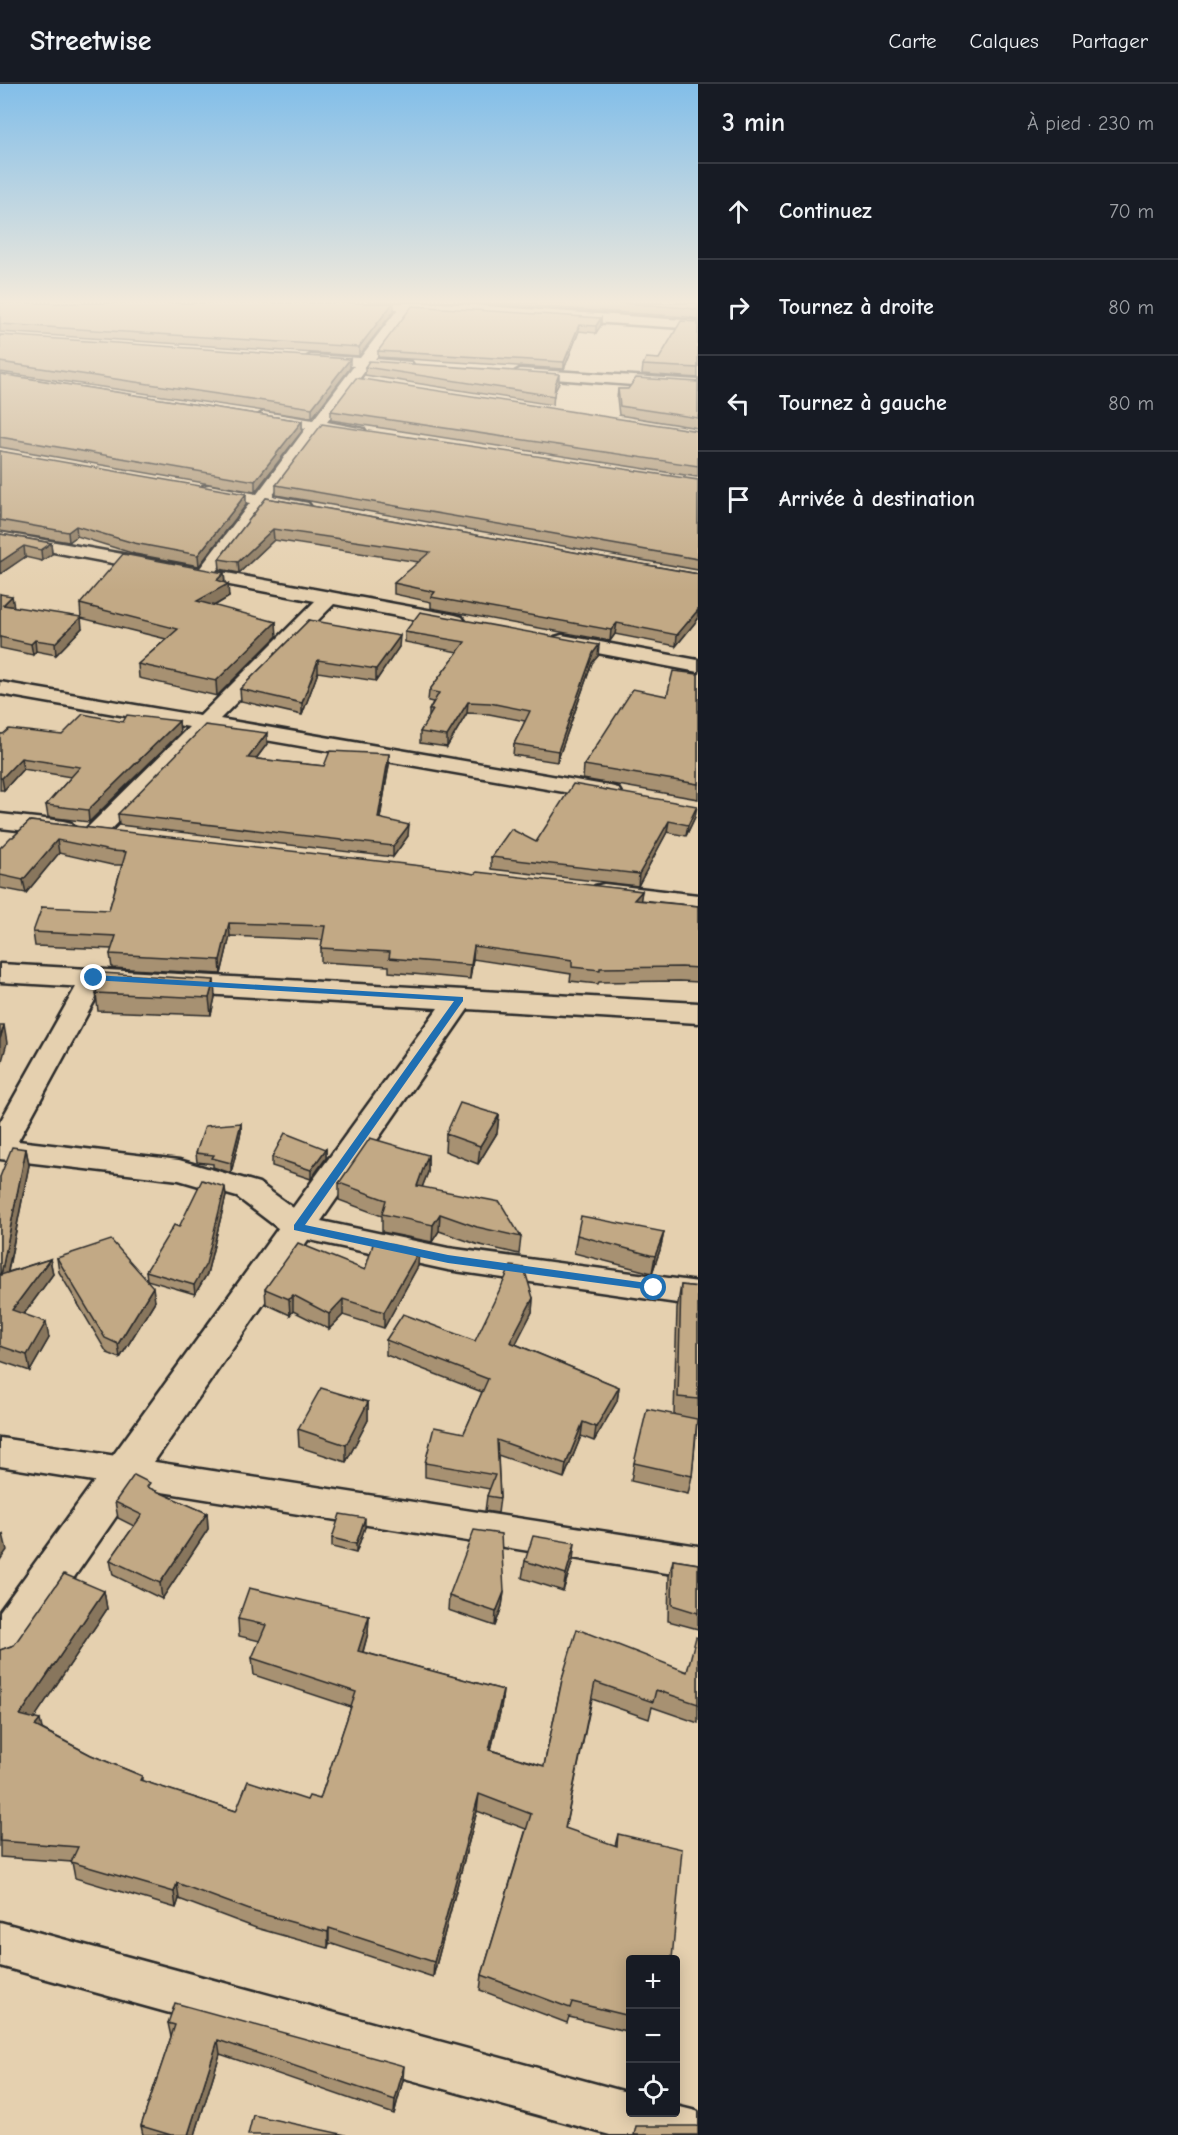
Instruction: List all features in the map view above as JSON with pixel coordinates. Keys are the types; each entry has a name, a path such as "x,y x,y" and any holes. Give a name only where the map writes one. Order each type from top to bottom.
{"street":[{"path":"204,575 337,399"},
{"path":"246,414 375,434"},
{"path":"193,487 319,510"},
{"path":"0,537 468,624"},
{"path":"0,821 108,833 204,724 329,598"},
{"path":"548,639 698,666"},
{"path":"0,688 627,796"},
{"path":"580,888 698,902"},
{"path":"0,973 698,1012"},
{"path":"94,978 0,1149 179,1170 248,1190 298,1227 448,1259 698,1294"},
{"path":"0,1647 460,999"},
{"path":"0,1452 698,1562"},
{"path":"0,1944 696,2135"}],"building":[{"path":"0,399 159,399 302,421 255,481 0,437"},
{"path":"249,399 319,399 312,408"},
{"path":"340,399 490,399 698,431 698,466 331,411"},
{"path":"619,399 698,399 698,418 620,406"},
{"path":"322,424 698,480 698,559 276,485"},
{"path":"0,451 246,494 198,555 134,543 76,526 68,532 0,520"},
{"path":"266,498 698,574 698,610 677,635 617,623 611,630 431,597 435,592 394,583 430,552 273,529 238,562 219,559"},
{"path":"0,534 51,543 41,550 24,546 0,562"},
{"path":"123,554 224,573 217,580 228,584 197,601 276,622 216,681 138,664 178,629 80,604"},
{"path":"0,594 12,596 3,605 81,617 55,643 35,640 31,644 0,637"},
{"path":"420,612 599,645 593,653 558,751 514,744 530,711 490,703 468,702 447,736 420,732 433,710 429,710 439,693 429,691 465,642 405,632"},
{"path":"309,620 400,636 376,669 318,660 302,703 240,689"},
{"path":"673,671 698,674 698,784 584,765 633,689 667,696"},
{"path":"83,714 123,722 127,715 179,721 88,810 46,805 80,767 21,758 0,778 0,734 9,729 62,735"},
{"path":"205,725 267,733 248,758 324,766 330,751 389,754 378,818 409,825 393,846 118,814"},
{"path":"573,784 697,806 688,825 669,821 639,874 491,857 511,829 536,842"},
{"path":"30,821 448,869 474,874 477,872 642,891 634,900 698,906 698,968 600,968 600,970 572,967 572,960 474,946 471,965 389,958 390,952 321,948 325,926 229,923 220,960 110,954 116,936 33,932 42,907 109,910 126,852 57,840 23,880 0,875 0,848"},
{"path":"102,973 214,980 209,998 96,993"},
{"path":"0,1025 4,1025 0,1039"},
{"path":"460,1103 499,1115 480,1146 446,1134"},
{"path":"241,1123 231,1163 212,1158 214,1155 196,1153 205,1126"},
{"path":"285,1133 326,1149 311,1170 272,1157"},
{"path":"370,1138 428,1155 417,1186 500,1202 521,1237 477,1227 440,1214 433,1225 382,1214 386,1200 339,1183"},
{"path":"12,1147 26,1149 1,1275 50,1259 12,1310 46,1322 27,1355 0,1346 0,1177"},
{"path":"202,1180 225,1187 206,1264 194,1285 146,1271 174,1225 179,1227"},
{"path":"581,1216 664,1232 655,1256 577,1235"},
{"path":"111,1240 153,1287 118,1344 105,1338 57,1258"},
{"path":"374,1241 419,1251 384,1312 343,1299 329,1314 293,1295 289,1299 265,1289 298,1243 365,1270"},
{"path":"511,1266 524,1268 533,1298 510,1342 619,1387 596,1427 583,1422 566,1464 497,1440 500,1498 487,1496 495,1475 425,1463 434,1427 464,1433 488,1379 386,1340 403,1314 475,1341"},
{"path":"681,1285 698,1287 698,1399 678,1397"},
{"path":"321,1388 368,1402 346,1445 298,1429"},
{"path":"647,1409 697,1419 692,1476 634,1463"},
{"path":"134,1475 150,1483 147,1487 207,1513 160,1583 110,1560 142,1515 115,1502"},
{"path":"340,1514 365,1518 356,1544 332,1538"},
{"path":"474,1530 501,1534 504,1592 496,1612 449,1596"},
{"path":"533,1536 575,1543 566,1574 525,1561"},
{"path":"673,1560 698,1564 698,1613 672,1605"},
{"path":"64,1574 104,1591 20,1715 40,1720 35,1726 91,1755 142,1776 140,1780 236,1811 248,1781 307,1800 309,1796 320,1799 356,1692 252,1658 266,1625 238,1619 249,1588 369,1616 358,1651 503,1690 489,1750 544,1766 563,1675 577,1629 687,1672 696,1637 698,1638 698,1704 656,1690 653,1702 595,1682 565,1828 617,1846 618,1834 682,1849 672,1955 626,1955 626,2015 572,2002 570,2008 482,1975 531,1814 479,1794 434,1962 329,1928 328,1932 255,1912 177,1883 174,1892 71,1862 78,1847 0,1841 0,1650 14,1645"},
{"path":"175,2003 404,2066 395,2100 218,2040 188,2135 171,2135 141,2126 175,2025 168,2023"},
{"path":"253,2115 346,2135 248,2135"},
{"path":"636,2126 697,2126 698,2135 634,2135"}],"route":[{"path":"94,978 460,999 298,1227 448,1259 654,1288"}]}
